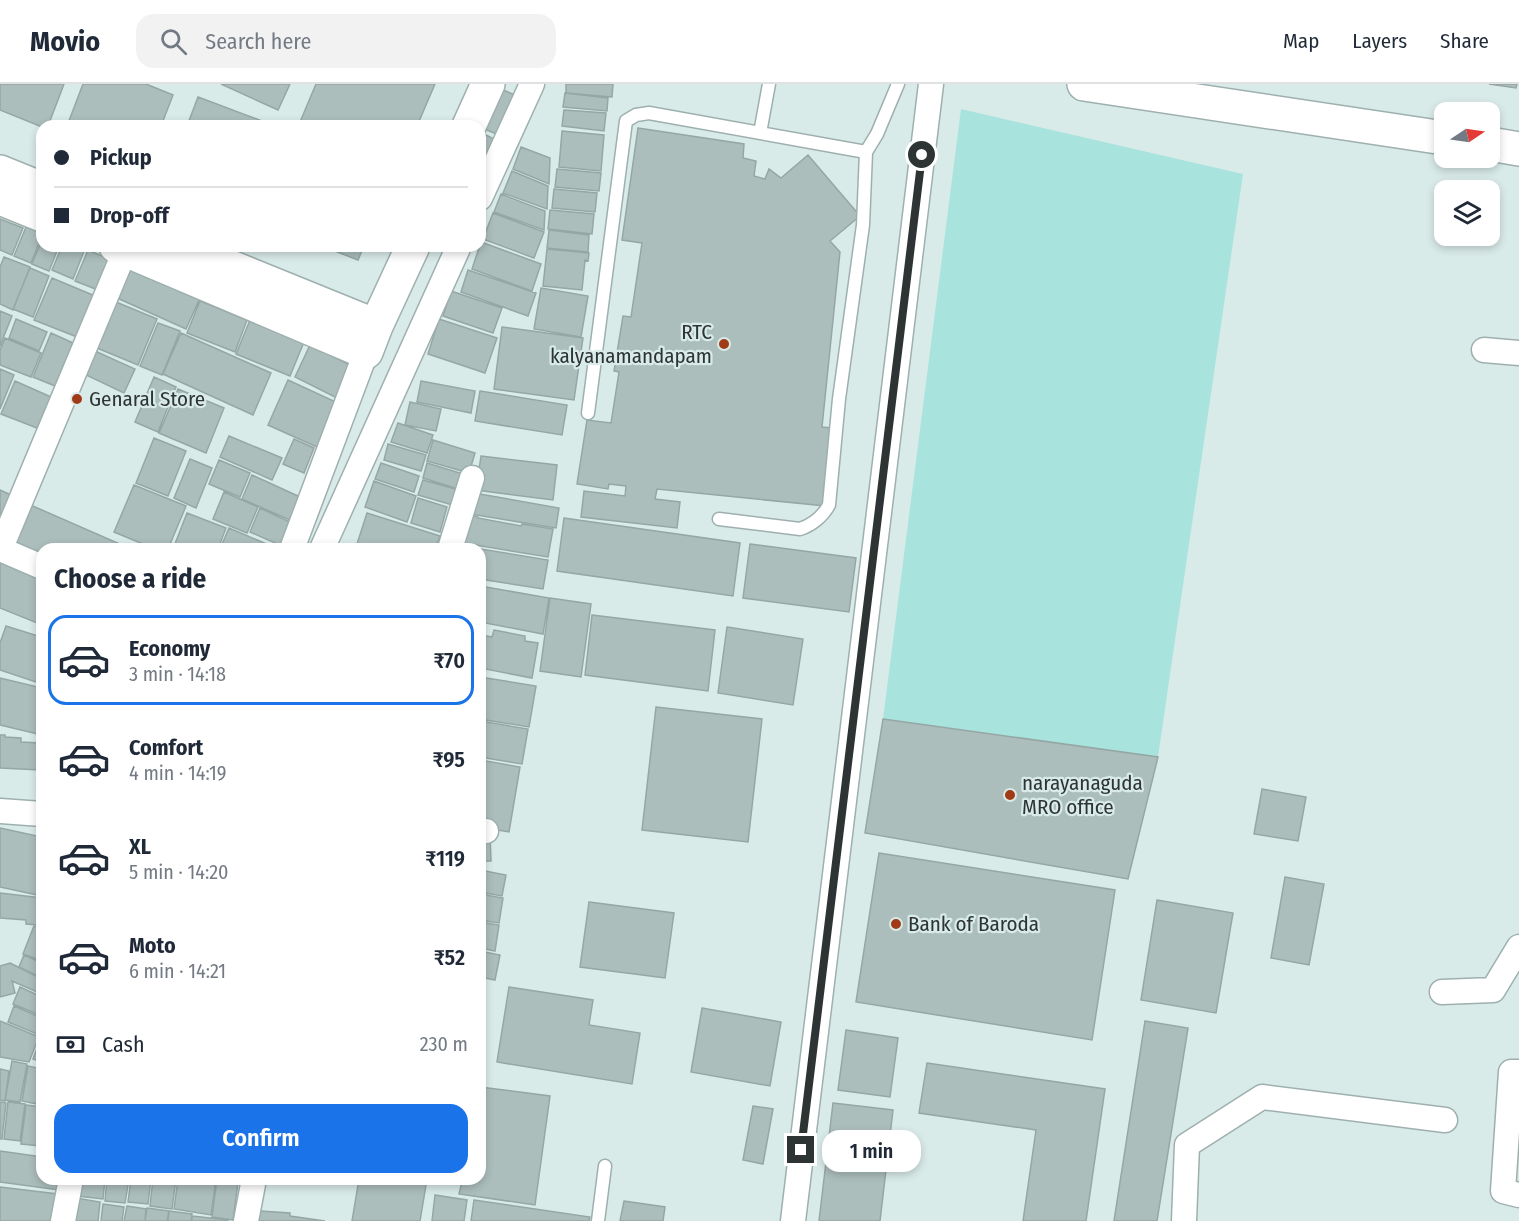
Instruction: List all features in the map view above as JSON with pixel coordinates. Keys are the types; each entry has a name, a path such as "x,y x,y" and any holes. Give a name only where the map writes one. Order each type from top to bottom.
{"street":[{"path":"472,120 488,84"},
{"path":"486,185 532,84"},
{"path":"793,1221 931,84"},
{"path":"1084,84 1434,136"},
{"path":"1500,146 1519,149"},
{"path":"0,172 36,187"},
{"path":"0,198 36,213"},
{"path":"36,565 0,550 121,252"},
{"path":"136,252 371,339"},
{"path":"210,252 231,256 371,339"},
{"path":"293,543 371,339 410,252"},
{"path":"325,543 456,252"},
{"path":"1484,350 1519,353"},
{"path":"452,543 472,478"},
{"path":"0,811 36,814"},
{"path":"1442,992 1492,990 1519,947"},
{"path":"1519,1072 1511,1072 1503,1191 1519,1194"},
{"path":"1184,1221 1187,1145 1262,1096 1445,1120"},
{"path":"63,1221 70,1185"},
{"path":"246,1221 253,1185"}],"lane":[{"path":"760,133 769,84"},
{"path":"719,519 800,529 813,523 829,505 839,399 863,225 866,152 877,134 898,84"},
{"path":"588,413 626,121 636,115 649,113 866,152"},
{"path":"598,1221 604,1166"}],"shaded area":[{"path":"961,109 1243,174 1158,757 883,719"}],"building":[{"path":"0,84 64,84 50,120 36,120 36,125 0,110"},
{"path":"83,84 146,84 173,95 163,120 69,120"},
{"path":"221,84 290,84 278,110"},
{"path":"316,84 435,84 420,120 301,120"},
{"path":"566,84 613,84 612,97 566,93"},
{"path":"1489,84 1517,84 1516,88"},
{"path":"492,85 517,96 501,136 486,130 486,120 482,120"},
{"path":"565,93 608,98 607,111 563,107"},
{"path":"198,97 259,120 189,120"},
{"path":"564,110 606,113 604,131 562,126"},
{"name":"RTC kalyanamandapam","path":"638,128 744,144 743,158 756,161 754,176 765,179 769,169 781,178 808,155 860,216 830,241 840,252 822,427 832,428 825,506 657,489 655,499 680,502 677,528 581,517 584,491 625,496 626,486 609,484 608,489 577,484 587,420 611,423 619,372 614,371 623,316 631,317 642,243 622,240"},
{"path":"562,131 604,135 601,171 559,167"},
{"path":"486,135 496,140 486,160"},
{"path":"521,147 550,158 549,184 513,169"},
{"path":"557,169 601,173 599,191 555,187"},
{"path":"512,171 548,186 547,209 503,193"},
{"path":"554,189 597,193 595,212 552,208"},
{"path":"501,194 545,211 544,230 494,212"},
{"path":"550,210 594,214 592,234 548,229"},
{"path":"493,213 544,232 534,258 486,240 486,231"},
{"path":"0,219 23,228 12,255 0,250"},
{"path":"29,220 36,223 36,250 31,263 14,256"},
{"path":"549,230 589,235 588,252 547,248"},
{"path":"486,244 541,264 532,291 472,269 478,252 486,252"},
{"path":"547,249 589,253 588,261 585,260 582,290 543,286"},
{"path":"37,252 57,252 49,271 32,264"},
{"path":"60,252 84,252 73,279 52,270"},
{"path":"87,252 111,260 98,290 75,281"},
{"path":"337,252 361,252 358,260"},
{"path":"4,257 30,267 13,310 0,304 0,267"},
{"path":"129,266 200,298 186,329 115,297"},
{"path":"30,268 49,276 33,317 13,309"},
{"path":"468,270 536,293 528,316 461,292"},
{"path":"52,278 95,296 77,337 34,320"},
{"path":"541,288 588,296 581,337 534,329"},
{"path":"451,291 502,308 493,333 443,316"},
{"path":"200,301 247,320 235,352 187,333"},
{"path":"116,302 157,319 138,365 97,348"},
{"path":"0,311 12,316 0,346"},
{"path":"16,319 47,332 39,351 9,338"},
{"path":"439,319 497,338 485,373 428,354"},
{"path":"250,320 304,342 290,376 236,354"},
{"path":"158,323 180,331 162,375 140,366"},
{"path":"502,327 583,338 574,400 494,389"},
{"path":"51,333 73,343 55,386 33,377"},
{"path":"181,333 271,373 253,415 163,374"},
{"path":"5,338 41,353 31,377 0,365 0,350"},
{"path":"310,345 352,366 337,398 295,377"},
{"path":"95,351 135,369 124,393 84,374"},
{"path":"0,369 14,375 0,409"},
{"path":"154,377 176,387 158,432 135,422"},
{"path":"288,380 338,403 317,447 268,425"},
{"path":"15,381 51,397 37,428 1,414"},
{"path":"421,381 475,391 471,413 417,402"},
{"path":"178,389 224,408 206,453 159,433"},
{"path":"480,391 567,405 562,435 475,421"},
{"path":"410,402 441,409 436,431 405,425"},
{"path":"398,423 433,435 427,453 391,442"},
{"path":"229,436 282,458 272,480 220,457"},
{"path":"154,438 186,451 168,496 136,483"},
{"path":"294,439 314,448 304,473 283,464"},
{"path":"433,440 475,453 469,473 427,461"},
{"path":"388,444 426,455 421,471 384,460"},
{"path":"481,456 557,465 553,500 476,490"},
{"path":"190,459 212,468 196,508 174,498"},
{"path":"219,460 250,473 240,497 209,484"},
{"path":"381,463 419,476 414,492 375,479"},
{"path":"427,463 463,474 458,489 423,478"},
{"path":"252,475 300,497 290,520 242,499"},
{"path":"423,480 459,490 456,506 418,495"},
{"path":"374,481 416,496 407,522 365,507"},
{"path":"134,485 186,506 171,543 141,543 114,532"},
{"path":"0,490 11,495 0,522"},
{"path":"224,492 258,507 247,533 213,519"},
{"path":"474,493 559,508 556,528 470,514"},
{"path":"418,498 447,507 440,532 411,523"},
{"path":"26,503 117,543 36,543 36,561 7,548"},
{"path":"260,508 292,523 283,543 275,543 250,532"},
{"path":"187,513 226,528 220,543 175,543"},
{"path":"367,513 440,536 437,543 357,543"},
{"path":"468,515 521,526 522,524 553,529 548,557 486,547 486,543 463,543"},
{"path":"564,518 740,543 733,596 557,571"},
{"path":"229,528 264,543 223,543"},
{"path":"750,544 856,558 849,612 743,598"},
{"path":"486,550 548,560 543,589 486,580"},
{"path":"2,558 36,572 36,623 0,608"},
{"path":"486,587 549,598 543,634 486,623"},
{"path":"550,598 591,604 581,677 540,671"},
{"path":"592,615 715,630 708,691 585,675"},
{"path":"6,626 36,635 36,682 0,670 0,643"},
{"path":"727,627 803,639 793,705 718,693"},
{"path":"494,630 525,636 525,641 538,643 532,678 486,669 486,636 492,637"},
{"path":"0,678 36,687 36,734 0,725"},
{"path":"486,678 536,686 529,727 486,720"},
{"path":"656,707 762,719 748,842 642,830"},
{"name":"narayanaguda MRO office","path":"883,719 1158,757 1128,879 865,833"},
{"path":"486,722 528,729 522,764 486,758"},
{"path":"0,735 21,738 21,742 36,743 36,770 0,768"},
{"path":"486,761 520,767 509,832 486,828"},
{"path":"1262,789 1306,797 1298,841 1254,834"},
{"path":"0,828 36,836 36,895 0,887"},
{"path":"486,835 490,835 491,861 486,861"},
{"path":"879,853 1115,890 1092,1040 856,1002"},
{"path":"486,871 506,875 502,896 486,893"},
{"path":"1285,877 1324,884 1309,965 1271,958"},
{"path":"0,893 36,897 36,925 26,924 26,920 0,918"},
{"path":"486,895 503,898 499,923 486,921"},
{"path":"1157,900 1233,913 1216,1013 1141,1000"},
{"path":"589,902 674,913 665,978 580,967"},
{"path":"486,923 499,925 495,951 486,949"},
{"path":"34,926 36,927 36,959 23,954"},
{"path":"486,952 500,955 495,980 486,978"},
{"path":"24,955 36,960 36,975 19,967"},
{"path":"10,963 36,976 36,991 12,981 15,993 0,997 0,966"},
{"path":"20,987 36,994 36,1014 13,1004"},
{"path":"509,987 593,1000 589,1025 640,1033 632,1084 497,1062"},
{"path":"14,1006 36,1015 36,1034 8,1022"},
{"path":"702,1008 781,1022 770,1086 691,1072"},
{"path":"0,1021 36,1036 36,1044 29,1062 0,1057"},
{"path":"1145,1021 1188,1028 1157,1221 1114,1221"},
{"path":"846,1030 898,1038 890,1097 838,1090"},
{"path":"12,1061 27,1064 20,1102 5,1100"},
{"path":"927,1063 1105,1089 1086,1221 1023,1221 1036,1130 919,1113"},
{"path":"28,1066 36,1068 36,1104 22,1101"},
{"path":"0,1069 9,1071 5,1101 0,1100"},
{"path":"486,1088 550,1096 535,1205 459,1194 461,1185 486,1185"},
{"path":"0,1102 6,1103 2,1139 0,1139"},
{"path":"8,1102 25,1104 20,1141 4,1139"},
{"path":"833,1103 893,1110 880,1221 819,1221"},
{"path":"26,1105 36,1106 36,1146 21,1144"},
{"path":"753,1106 773,1109 763,1164 743,1160"},
{"path":"0,1151 36,1156 36,1185 60,1185 59,1190 0,1182"},
{"path":"79,1185 104,1185 103,1199 78,1196"},
{"path":"106,1185 128,1185 125,1203 105,1201"},
{"path":"130,1185 150,1185 148,1204 128,1202"},
{"path":"152,1185 175,1185 172,1209 150,1206"},
{"path":"177,1185 215,1185 211,1215 174,1209"},
{"path":"216,1185 238,1185 233,1220 212,1217"},
{"path":"358,1185 426,1185 420,1221 352,1221"},
{"path":"0,1187 58,1194 54,1221 0,1221"},
{"path":"435,1195 467,1200 464,1221 432,1221"},
{"path":"76,1198 100,1202 98,1221 73,1221"},
{"path":"474,1200 590,1217 589,1221 471,1221"},
{"path":"624,1201 665,1207 663,1221 620,1221"},
{"path":"103,1204 124,1207 122,1221 101,1221"},
{"path":"127,1206 146,1209 145,1221 124,1221"},
{"path":"147,1208 169,1211 167,1221 145,1221"},
{"path":"169,1211 192,1214 191,1221 168,1221"},
{"path":"260,1211 290,1213 290,1216 325,1221 259,1221"},
{"path":"192,1216 228,1220 228,1221 192,1221"}],"place":[{"name":"RTC kalyanamandapam","path":"724,344"},
{"name":"Genaral Store","path":"77,399"},
{"name":"narayanaguda MRO office","path":"1010,795"},
{"name":"Bank of Baroda","path":"896,924"}],"route":[{"path":"801,1150 922,155"}]}
